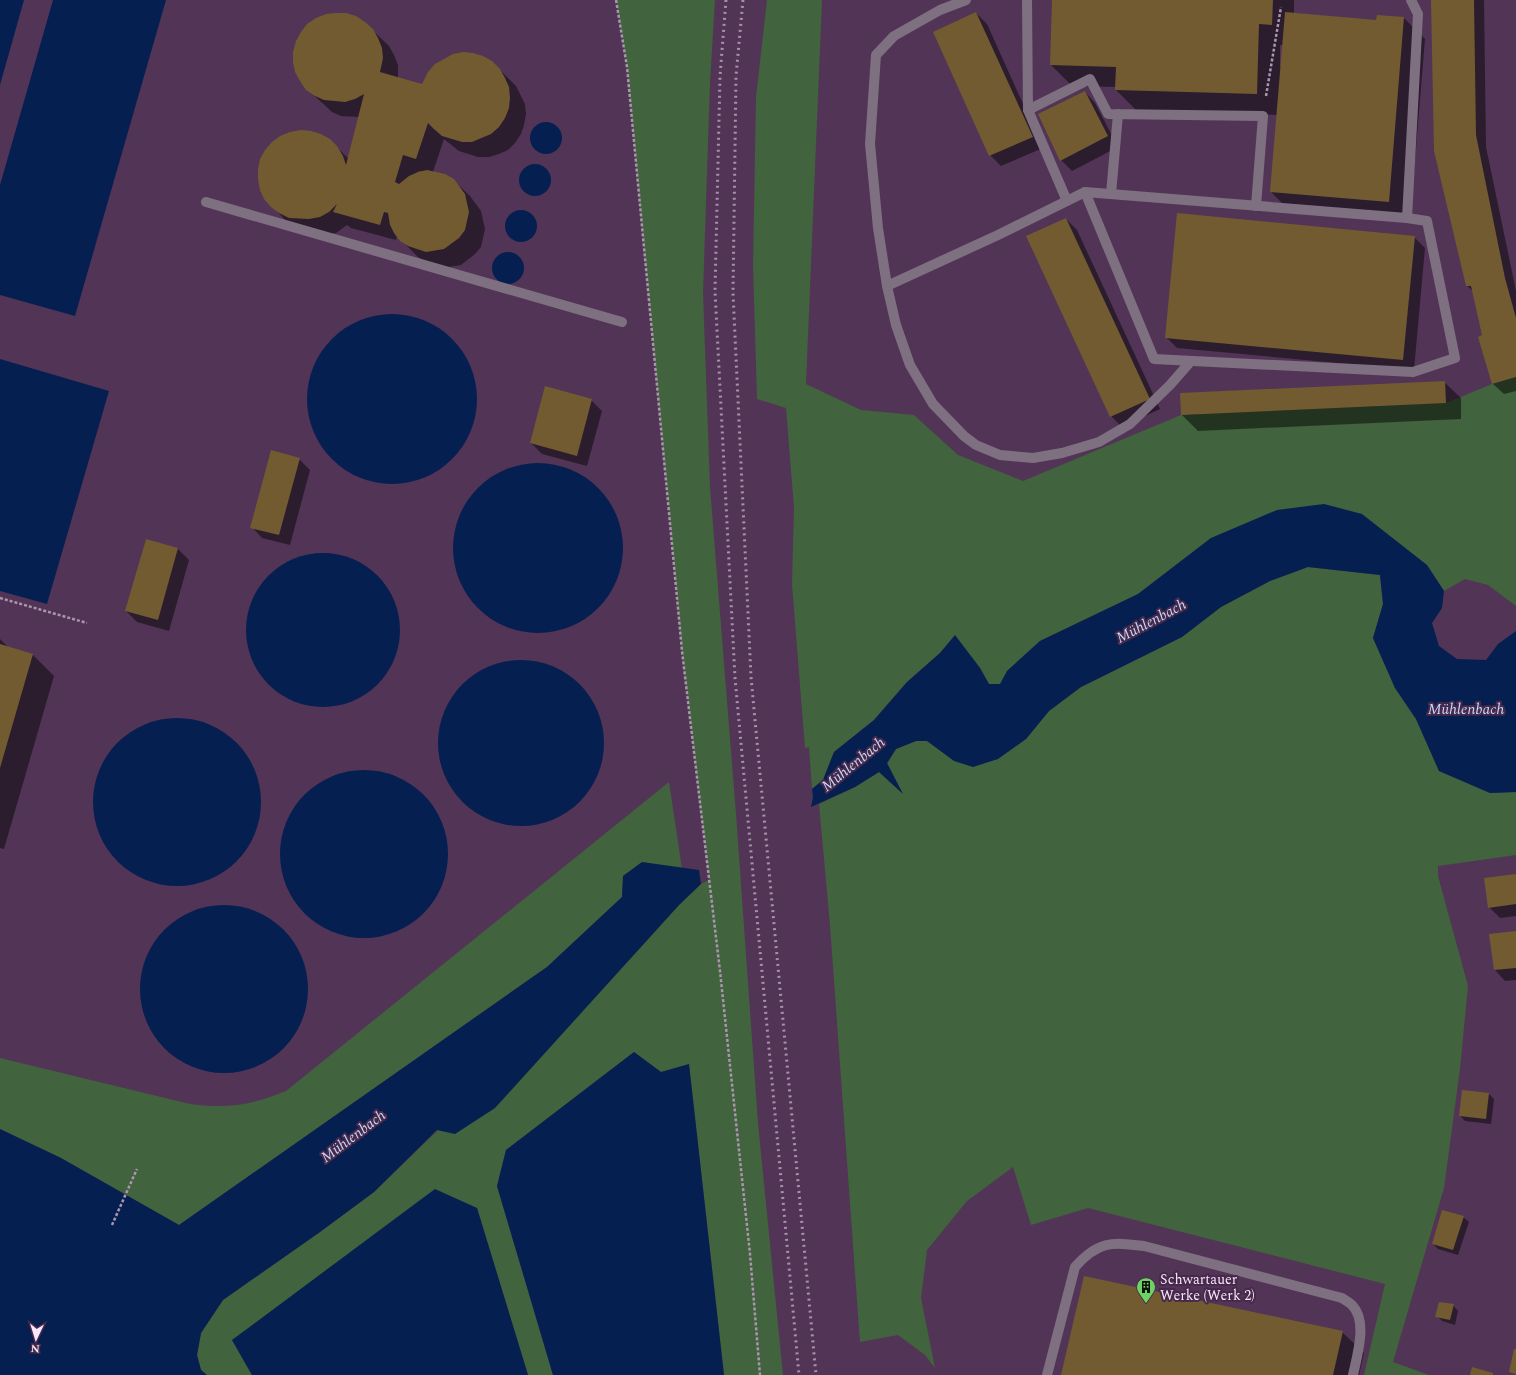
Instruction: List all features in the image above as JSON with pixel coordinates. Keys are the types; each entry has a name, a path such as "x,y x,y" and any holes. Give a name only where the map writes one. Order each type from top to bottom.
{"lane":[{"path":"966,0 940,10 894,36 876,55 870,144 878,228 887,286 896,325 910,366 933,404 964,436 976,445 1000,455 1033,458 1062,453 1099,442 1130,424 1170,385 1191,361"},
{"path":"1027,0 1028,110 1067,201"},
{"path":"1407,218 1418,14 1411,0"},
{"path":"1028,110 1090,79 1108,114 1263,116 1256,206"},
{"path":"1111,194 1118,114"},
{"path":"887,286 998,235 1085,192 1407,218 1427,221 1455,358 1413,372 1154,359 1085,192"},
{"path":"206,202 622,322"},
{"path":"1047,1375 1074,1267 1085,1255 1098,1247 1118,1243 1144,1246 1342,1298 1353,1306 1360,1322 1360,1339 1353,1375"}],"path":[{"path":"616,0 627,67 682,651 720,971 750,1254 760,1375"},
{"path":"1263,116 1281,7"},
{"path":"0,598 87,623"},
{"path":"112,1225 137,1169"}],"green space":[{"path":"616,0 715,0 710,82 703,293 710,487 736,814 758,1123 783,1375 724,1375 689,1065 661,1072 634,1052 506,1150 497,1186 553,1375 528,1375 477,1208 232,1340 252,1375 207,1375 201,1370 197,1355 201,1333 223,1300 374,1192 438,1130 701,884 709,880 682,651 627,67"},
{"path":"767,0 822,0 806,384 861,410 914,415 958,455 1023,481 1181,415 1446,403 1492,384 1516,377 1516,606 1488,585 1465,579 1444,591 1427,565 1211,538 1138,594 1040,641 1007,671 1001,684 989,684 980,668 955,636 940,653 907,682 874,720 834,752 823,780 812,789 809,747 805,748 792,584 794,508 786,408 757,399 753,267 756,97"},
{"path":"1308,567 1380,575 1383,604 1373,638 1395,688 1416,719 1439,771 1490,793 1516,792 1516,855 1438,866 1438,876 1468,986 1460,1069 1444,1188 1393,1362 1429,1375 1364,1375 1385,1284 1088,1208 1031,1225 1013,1167 967,1201 927,1250 921,1298 935,1368 925,1355 898,1335 860,1342 830,925 819,804 855,787 879,772 902,793 887,764 896,749 916,741 927,741 940,749 1026,739 1049,711 1081,687 1182,637 1221,607 1270,581"},
{"path":"669,782 682,869 641,863 623,876 622,897 547,967 179,1225 61,1158 0,1129 0,1058 190,1104 216,1106 239,1105 262,1100 286,1091"}],"water":[{"path":"0,0 24,0 0,85"},
{"path":"53,0 166,0 75,316 0,295 0,185"},
{"path":"543,122 549,122 559,129 562,138 561,144 555,151 549,154 543,154 533,147 530,141 530,135 537,125"},
{"path":"532,164 538,164 548,171 551,180 550,186 544,193 538,196 532,196 522,189 519,183 519,177 526,167"},
{"path":"518,210 524,210 534,217 537,226 536,232 530,239 524,242 518,242 508,235 505,229 505,223 512,213"},
{"path":"505,252 511,252 521,259 524,268 523,274 517,281 511,284 505,284 495,277 492,271 492,265 499,255"},
{"path":"392,314 417,318 432,324 446,333 458,345 467,359 473,374 477,399 473,424 467,439 458,453 446,465 432,474 417,480 392,484 367,480 352,474 338,465 326,453 317,439 311,424 307,399 311,374 317,359 326,345 338,333 352,324 367,318"},
{"path":"0,359 109,391 47,604 0,591"},
{"path":"538,463 563,467 578,473 592,482 604,494 613,508 619,523 623,548 619,573 613,588 604,602 592,614 578,623 563,629 538,633 513,629 498,623 484,614 472,602 463,588 457,573 453,548 457,523 463,508 472,494 484,482 498,473 513,467"},
{"name":"Mühlenbach","path":"1324,504 1362,514 1427,565 1444,591 1442,608 1432,623 1439,646 1457,659 1486,660 1498,644 1516,631 1516,792 1490,793 1439,771 1416,719 1395,688 1373,638 1383,604 1380,575 1308,567 1270,581 1221,607 1182,637 1081,687 1049,711 1026,739 998,759 973,767 954,761 927,741 916,741 896,749 887,763 903,794 879,772 855,787 811,807 813,797 812,789 823,780 834,752 874,720 907,682 940,653 955,635 980,668 989,684 1000,684 1007,671 1040,641 1138,594 1211,538 1277,510"},
{"path":"323,553 338,555 359,562 366,566 382,581 387,587 394,601 400,630 398,645 391,666 387,673 372,689 366,694 352,701 323,707 308,705 287,698 280,694 264,679 259,673 252,659 246,630 248,615 255,594 259,587 274,571 280,566 294,559"},
{"path":"513,660 529,660 545,663 560,669 574,678 586,690 595,704 601,719 604,743 603,759 595,782 586,796 574,808 560,817 545,823 529,826 513,826 497,823 482,817 468,808 456,796 447,782 441,767 438,751 438,735 441,719 447,704 456,690 468,678 482,669 497,663"},
{"path":"177,718 201,722 216,728 230,737 242,749 251,763 257,778 261,802 257,826 251,841 242,855 230,867 216,876 201,882 177,886 153,882 138,876 124,867 112,855 103,841 97,826 93,802 97,778 103,763 112,749 124,737 138,728 153,722"},
{"path":"364,770 388,774 403,780 417,789 429,801 438,815 444,830 448,854 444,878 438,893 429,907 417,919 403,928 388,934 364,938 340,934 325,928 311,919 299,907 290,893 284,878 280,854 284,830 290,815 299,801 311,789 325,780 340,774"},
{"path":"642,862 699,870 701,884 680,904 495,1108 455,1134 437,1130 374,1192 223,1300 201,1333 197,1355 201,1370 207,1375 0,1375 0,1129 61,1158 179,1225 547,967 622,897 623,876"},
{"path":"224,905 248,909 263,915 277,924 289,936 298,950 304,965 308,989 304,1013 298,1028 289,1042 277,1054 263,1063 248,1069 224,1073 200,1069 185,1063 171,1054 159,1042 150,1028 144,1013 140,989 144,965 150,950 159,936 171,924 185,915 200,909"},
{"path":"634,1052 661,1072 689,1064 724,1375 553,1375 497,1186 506,1150"},
{"path":"435,1189 477,1208 528,1375 252,1375 232,1340"}],"building":[{"path":"1052,0 1273,0 1272,25 1259,24 1257,94 1115,90 1116,67 1050,65"},
{"path":"1431,0 1474,0 1476,135 1505,278 1516,318 1516,377 1492,384 1478,337 1482,335 1471,286 1466,286 1434,151"},
{"path":"976,12 1033,137 989,156 933,32"},
{"path":"1285,12 1376,20 1377,15 1404,17 1389,202 1270,192"},
{"path":"346,13 356,16 373,29 382,48 383,58 380,72 422,84 428,72 435,64 453,54 463,52 483,56 492,61 500,69 505,78 509,87 509,108 499,127 491,134 472,142 462,142 442,136 428,123 416,159 403,155 395,182 399,184 409,176 427,170 445,174 454,179 465,194 469,212 465,230 459,238 444,249 426,252 408,246 400,241 390,225 388,213 384,212 380,225 333,212 337,204 329,212 320,217 309,219 289,218 271,207 264,199 260,190 258,179 260,159 265,150 280,136 301,130 321,134 330,139 337,146 346,165 364,94 345,102 324,100 315,96 306,90 300,81 295,72 293,62 293,52 296,41 307,24 326,14"},
{"path":"1085,91 1108,136 1060,161 1038,114"},
{"path":"1177,213 1415,236 1403,360 1165,338"},
{"path":"1066,218 1150,399 1110,417 1026,236"},
{"path":"1445,381 1446,403 1181,415 1180,393"},
{"path":"545,386 592,399 577,456 530,443"},
{"path":"271,450 300,458 279,535 250,528"},
{"path":"146,539 178,548 158,620 125,611"},
{"path":"0,644 33,654 0,768"},
{"path":"1516,874 1516,904 1488,908 1484,878"},
{"path":"1516,931 1516,968 1494,970 1489,934"},
{"path":"1462,1090 1489,1093 1486,1119 1459,1116"},
{"path":"1442,1210 1464,1216 1453,1250 1432,1244"},
{"name":"Schwartauer Werke (Werk 2)","path":"1084,1276 1343,1331 1333,1375 1061,1375"},
{"path":"1439,1302 1454,1304 1450,1320 1435,1317"},
{"path":"1514,1349 1516,1349 1516,1374 1509,1372"},
{"path":"1472,1367 1493,1373 1493,1375 1470,1375"}],"railway":[{"path":"726,0 720,76 715,291 735,678 799,1375"},
{"path":"743,0 736,76 733,293 751,677 816,1375"}],"place":[{"name":"Schwartauer Werke (Werk 2)","path":"1146,1304"}]}
